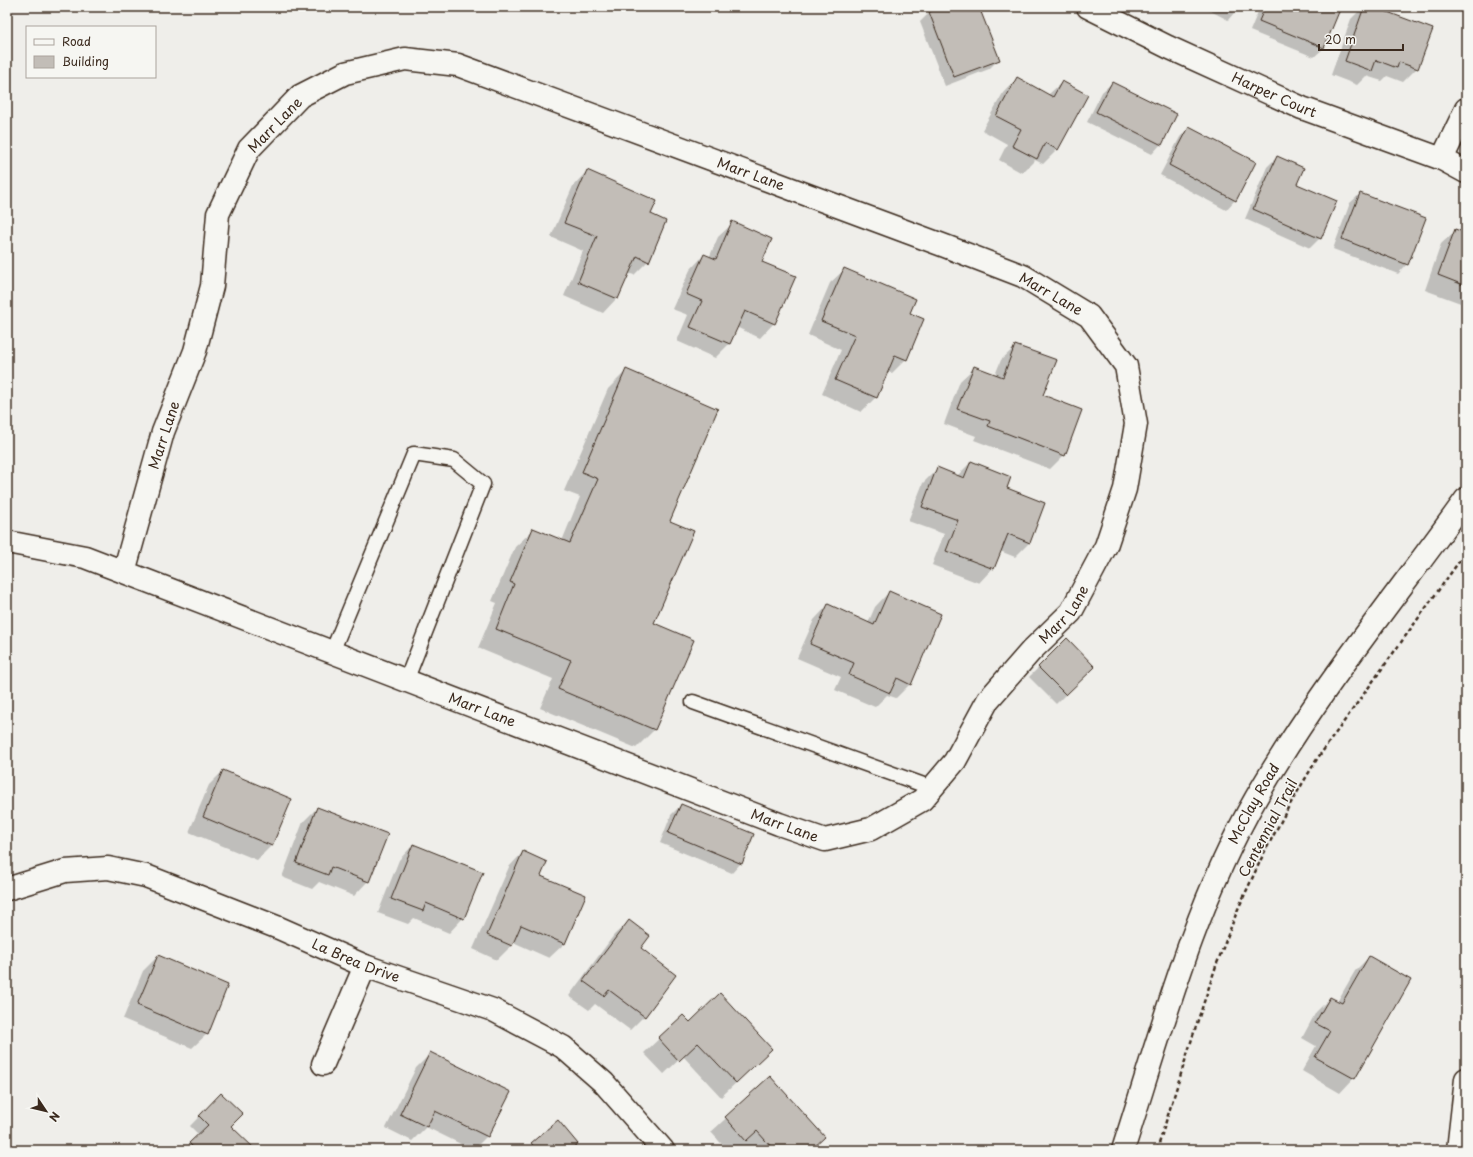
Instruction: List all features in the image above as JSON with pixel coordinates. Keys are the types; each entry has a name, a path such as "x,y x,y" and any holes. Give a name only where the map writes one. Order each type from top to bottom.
{"street":[{"name":"Harper Court","path":"1088,7 1168,47 1302,108 1442,159 1466,172"},
{"name":"Marr Lane","path":"7,542 85,557 779,824 825,840 871,829 922,800 955,761 988,700 1031,651 1071,612 1106,546 1125,489 1136,424 1126,366 1089,316 1023,276 458,65 405,59 345,73 300,96 249,149 218,214 212,286 195,351 163,432 124,572"},
{"path":"1442,159 1466,108"},
{"name":"McClay Road","path":"1123,1150 1161,1030 1196,927 1224,860 1256,799 1299,728 1341,668 1466,499"},
{"name":"La Brea Drive","path":"7,889 65,871 108,868 146,876 279,928 365,966 493,1010 563,1047 604,1084 663,1150"},
{"path":"323,1064 365,966"},
{"path":"1458,1150 1466,1079"}],"lane":[{"path":"332,652 414,454 454,460 483,484 406,681"},
{"path":"693,702 932,788"}],"path":[{"name":"Centennial Trail","path":"1157,1150 1216,966 1238,909 1263,855 1289,806 1318,759 1466,552"}],"building":[{"path":"941,7 979,7 1000,60 954,77 929,12"},
{"path":"1265,7 1341,7 1324,48 1259,21"},
{"path":"1364,7 1374,7 1433,29 1418,69 1399,62 1397,68 1376,60 1372,71 1345,61"},
{"path":"1017,77 1053,97 1062,81 1088,95 1058,150 1045,143 1037,159 1012,146 1021,129 996,116"},
{"path":"1112,82 1177,114 1162,145 1096,112"},
{"path":"1189,127 1256,162 1236,201 1169,165"},
{"path":"1277,156 1304,168 1297,184 1337,201 1321,239 1253,209"},
{"path":"587,170 657,201 651,214 666,221 649,262 637,256 618,299 578,282 597,236 564,223"},
{"path":"1360,193 1426,218 1408,265 1342,239"},
{"path":"732,221 772,239 762,262 796,276 775,324 745,311 730,344 690,327 702,301 686,294 704,254 716,259"},
{"path":"1455,229 1466,233 1466,286 1438,275"},
{"path":"844,268 916,299 910,313 924,319 907,360 895,355 877,398 835,380 855,335 821,321"},
{"path":"1015,345 1057,360 1043,395 1082,410 1065,456 988,426 990,421 957,409 974,366 1003,377"},
{"path":"626,369 718,409 670,521 694,531 654,623 694,640 655,730 558,689 571,660 496,629 514,584 510,582 533,528 570,543 598,479 582,472"},
{"path":"971,461 1011,477 1007,488 1045,503 1030,543 1008,534 994,569 946,551 958,520 922,507 937,467 964,478"},
{"path":"889,591 941,614 911,685 897,678 890,693 849,675 854,663 810,644 828,604 874,625"},
{"path":"1067,638 1095,667 1066,695 1038,667"},
{"path":"223,770 292,799 272,846 203,817"},
{"path":"681,804 754,834 742,864 668,833"},
{"path":"317,807 388,834 369,882 331,867 328,875 296,863"},
{"path":"413,844 483,872 464,919 426,903 423,911 391,899"},
{"path":"523,851 547,862 541,876 586,895 565,944 521,925 512,946 487,935"},
{"path":"629,920 650,936 641,948 676,975 645,1017 609,990 604,996 583,981"},
{"path":"158,955 228,985 208,1035 137,1005"},
{"path":"1369,956 1411,980 1355,1079 1315,1057 1330,1031 1315,1023 1330,997 1342,1003"},
{"path":"720,993 772,1049 736,1083 698,1043 679,1061 658,1038 683,1015 690,1022"},
{"path":"430,1052 511,1092 488,1137 435,1111 427,1127 400,1114"},
{"path":"770,1076 825,1137 811,1150 774,1150 757,1131 746,1141 725,1117"},
{"path":"221,1093 243,1114 231,1126 256,1150 196,1150 189,1143 208,1125 199,1116"},
{"path":"558,1120 578,1144 571,1150 537,1150 531,1143"}]}
